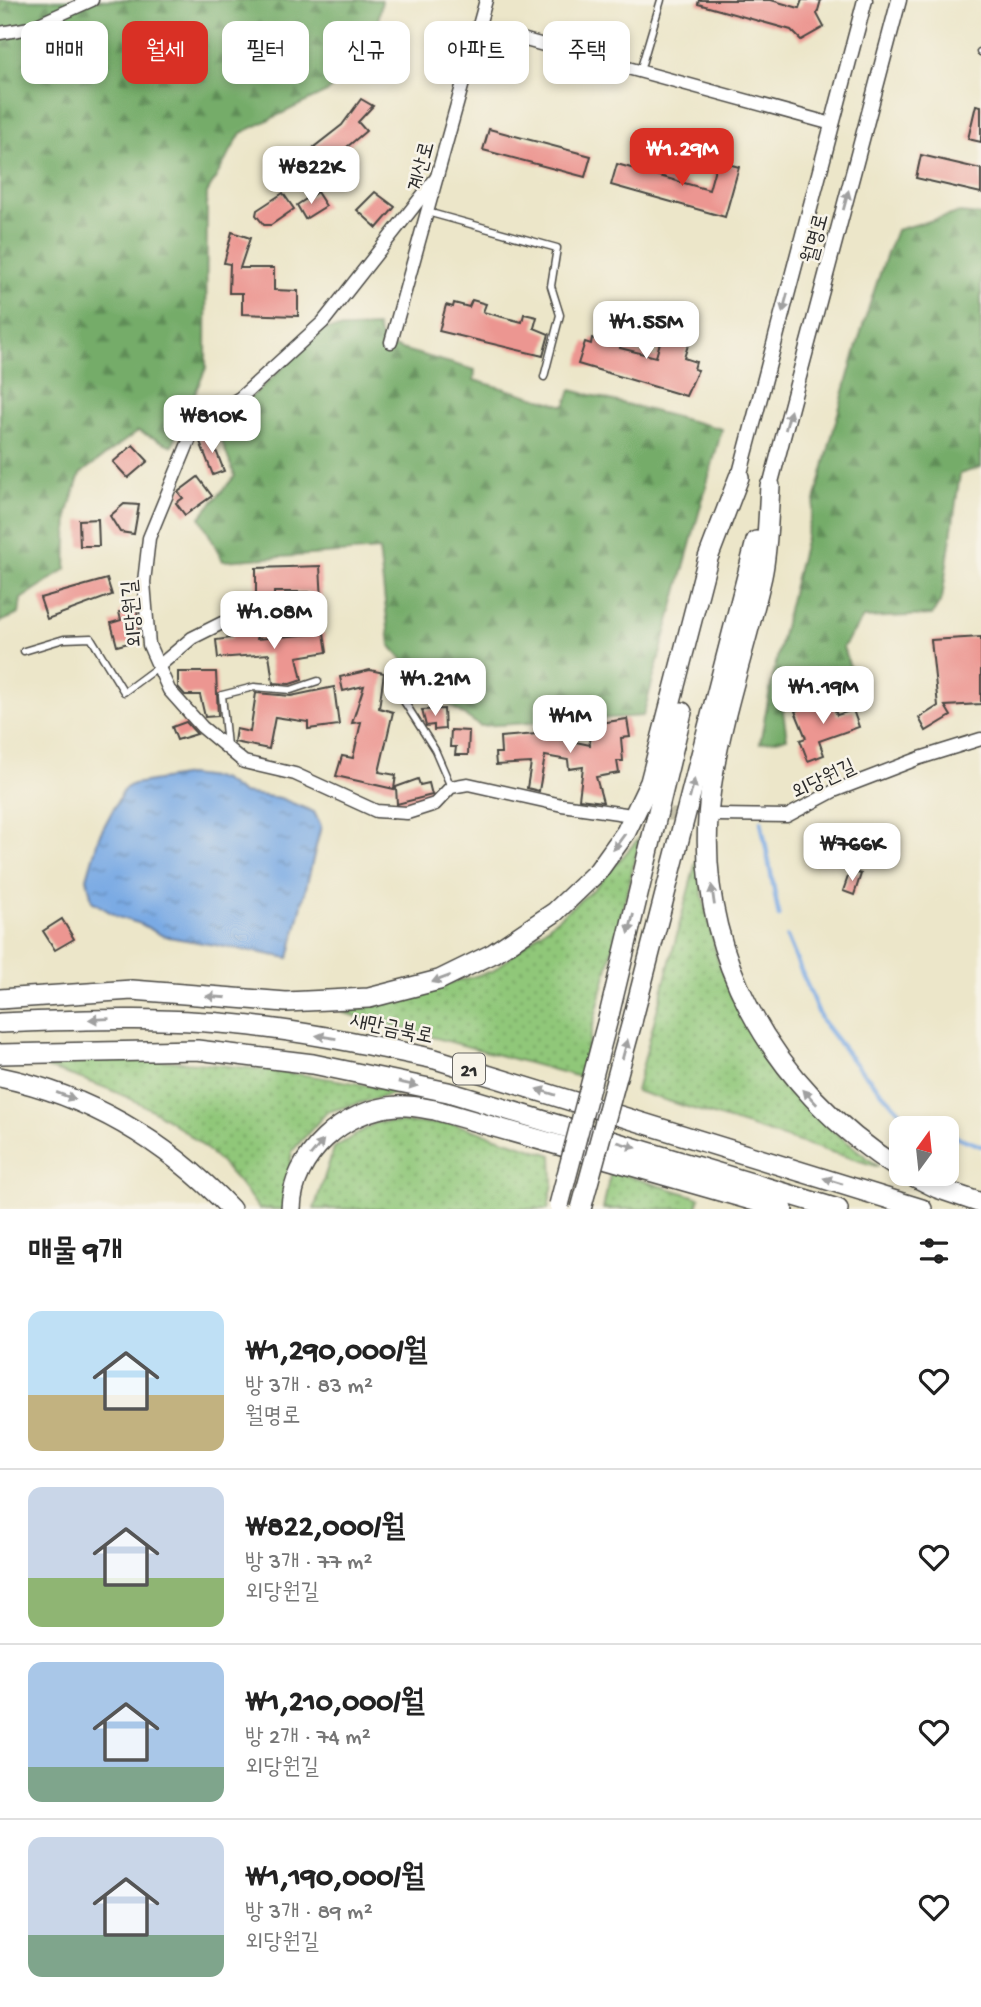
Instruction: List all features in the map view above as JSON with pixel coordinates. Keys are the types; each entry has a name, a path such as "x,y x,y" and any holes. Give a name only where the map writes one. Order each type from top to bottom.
{"highway":[{"path":"0,999 132,990 286,1002 369,998 439,981 494,953 555,912 598,871 626,832 650,782 708,558 739,477"},
{"path":"558,1207 609,1015 739,477"},
{"path":"581,1209 770,486"},
{"path":"770,486 763,573 711,786 707,827 713,903 736,980 750,1014 772,1050 794,1080 826,1114 889,1162"},
{"name":"새만금북로","path":"0,1023 117,1018 265,1027 354,1042 461,1067 922,1209"},
{"name":"21","path":"0,1054 197,1050 313,1064 448,1092 838,1209"},
{"path":"0,1077 82,1102 143,1133 197,1175 231,1209"},
{"path":"291,1209 299,1175 313,1150 334,1130 359,1115 397,1106 435,1110 783,1209"},
{"path":"933,1186 981,1203"}],"street":[{"path":"0,33 30,28 92,0"},
{"name":"계산로","path":"480,21 485,0"},
{"name":"월명로","path":"739,477 864,0"},
{"name":"월명로","path":"770,486 899,0"},
{"path":"529,41 832,124"},
{"name":"계산로","path":"391,342 462,84"},
{"name":"외당원길","path":"437,177 323,322 240,398 197,424 149,538 144,582 149,645 169,690 202,727 244,762 295,774 376,811 407,813 435,804 451,787"},
{"path":"159,666 191,638 222,623 316,619"},
{"name":"외당원길","path":"718,815 787,816 834,791 978,743"},
{"path":"451,787 468,784 562,805 625,814"}],"lane":[{"path":"640,71 661,0"},
{"path":"427,212 557,248 551,286 560,315 544,377"},
{"path":"24,651 64,639 91,638 124,692 159,666"},
{"path":"227,748 222,695 254,687 291,690 318,681"},
{"path":"400,695 435,750 451,787"}],"green space":[{"path":"0,0 382,0 378,21 323,21 323,84 336,84 329,91 241,133 207,193 206,368 172,446 138,431 80,474 68,512 66,569 21,599 19,614 0,622"},
{"path":"958,213 981,215 981,467 960,474 942,599 932,615 863,618 843,647 851,670 848,687 804,692 783,711 787,738 760,743 779,647 818,489 853,358 884,262 896,230"},
{"path":"377,327 383,344 475,370 474,380 565,406 571,390 722,429 643,716 480,726 432,693 390,645 379,550 223,561 200,517 235,476 217,429 324,329"},
{"path":"641,836 580,1077 344,1013 493,971 595,888"},
{"path":"700,846 702,893 719,965 763,1052 827,1126 879,1167 636,1091"},
{"path":"143,1059 272,1071 400,1092 327,1112 292,1151 285,1209 259,1209 236,1179 210,1153 183,1130 154,1111 91,1082 19,1061"},
{"path":"377,1122 455,1124 552,1155 553,1183 548,1209 314,1209 334,1148"},
{"path":"611,1171 700,1198 696,1209 603,1209"}],"water":[{"path":"188,775 221,779 242,793 280,798 314,812 321,826 289,958 163,936 141,924 118,917 92,901 87,878 99,836 124,789 133,784"}],"building":[{"path":"699,0 771,0 799,8 802,0 821,0 817,14 824,27 801,40 791,30 698,4"},
{"path":"361,99 373,106 358,122 366,131 328,163 314,147 342,125"},
{"path":"976,105 981,106 981,142 968,139"},
{"path":"489,129 591,156 585,177 483,150"},
{"path":"921,155 981,169 981,193 916,178"},
{"path":"717,161 739,167 725,217 611,185 617,164 709,190"},
{"path":"317,192 326,206 305,219 297,205"},
{"path":"375,192 395,207 377,228 357,210"},
{"path":"283,193 294,209 271,225 264,225 256,215 257,210"},
{"path":"232,232 250,238 240,268 274,268 274,290 298,291 298,316 242,314 242,293 229,293 230,264 224,263"},
{"path":"472,300 486,304 483,312 522,322 524,314 537,317 534,328 549,334 543,356 439,331 446,305 453,307 454,303 469,307"},
{"path":"665,324 692,332 684,358 696,362 694,369 698,370 686,396 578,364 585,342 591,344 592,338 604,342 607,333 623,338 620,348 656,357"},
{"path":"210,435 224,471 213,475 199,439"},
{"path":"133,445 148,461 128,478 113,462"},
{"path":"198,477 212,496 185,515 176,503 183,498 178,492"},
{"path":"124,504 139,505 134,534 120,532 110,516"},
{"path":"98,519 99,546 80,546 79,520"},
{"path":"320,566 322,601 310,601 309,592 274,592 274,612 256,613 256,568"},
{"path":"107,579 112,595 47,619 40,598"},
{"path":"137,608 139,634 130,636 132,642 117,646 111,623 121,620 119,612"},
{"path":"255,630 257,639 324,633 327,652 297,657 302,680 290,684 273,683 269,654 218,658 216,640 232,638 231,631"},
{"path":"981,637 981,704 945,706 951,716 926,731 919,718 938,706 931,640"},
{"path":"370,670 384,673 379,708 393,712 379,772 396,775 394,789 336,776 342,756 353,758 361,722 352,723 364,686 343,691 340,677"},
{"path":"178,672 216,672 218,716 205,717 200,695 185,695 178,687"},
{"path":"334,687 339,725 308,729 308,722 275,717 269,749 234,742 236,729 250,732 256,693 291,696"},
{"path":"829,697 837,715 853,710 859,727 819,741 824,755 808,761 800,740 806,738 795,711"},
{"path":"444,709 445,729 434,730 434,725 426,726 422,710"},
{"path":"627,719 630,737 621,738 623,761 617,761 619,773 596,777 603,802 579,799 583,767 569,769 568,760 545,756 539,791 527,788 531,763 496,765 495,753 501,753 500,737 537,734 590,745 587,725"},
{"path":"186,722 197,734 177,740 172,727"},
{"path":"451,730 469,731 468,755 455,755 456,747 450,747"},
{"path":"418,779 420,785 429,783 432,795 397,804 396,787"},
{"path":"850,871 861,874 854,895 843,891"},
{"path":"62,919 74,939 55,950 43,931"}],"waterway":[{"path":"761,821 779,916"},
{"path":"787,937 822,1021 858,1067 904,1116"},
{"path":"959,1138 981,1146"}],"tunnel":[{"path":"629,814 716,815"}]}
